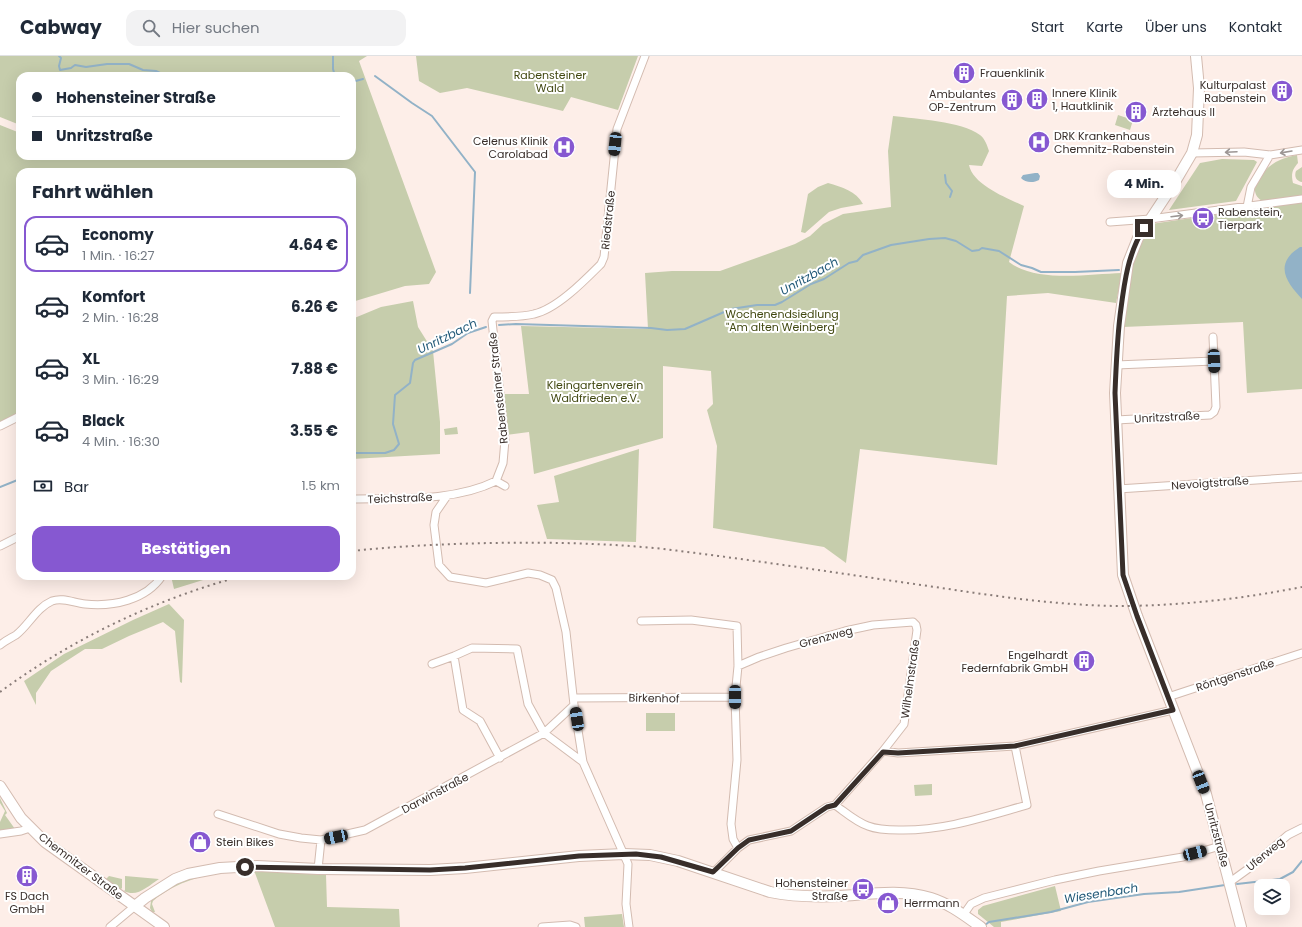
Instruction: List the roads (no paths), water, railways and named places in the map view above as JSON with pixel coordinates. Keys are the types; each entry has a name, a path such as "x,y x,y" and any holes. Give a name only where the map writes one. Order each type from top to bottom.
{"main road":[{"name":"Unritzstraße","path":"1196,56 1199,88 1197,135 1192,153 1175,182 1138,238 1128,263 1116,365 1115,393 1118,489 1123,575 1137,616 1206,794 1242,927"},
{"name":"Chemnitzer Straße","path":"0,786 17,813 30,828 58,852 164,927"},
{"path":"135,906 175,879 220,868 257,866 318,869 430,870 465,868 579,856 624,854 661,857 713,872 770,892 796,896 840,896 888,892 905,893 931,898 964,914 978,925"}],"street":[{"name":"Riedstraße","path":"494,317 525,316 541,312 556,304 601,264 604,257 617,129 645,56"},
{"path":"1192,153 1244,152 1270,155 1302,150"},
{"path":"1247,207 1251,187 1270,155"},
{"path":"1110,222 1150,219 1302,199"},
{"name":"Rabensteiner Straße","path":"494,317 492,321 492,330 505,440 503,462 496,481"},
{"name":"Unritzstraße","path":"1116,420 1210,415 1214,412 1216,407 1214,337"},
{"path":"1116,365 1214,361"},
{"path":"0,426 16,418"},
{"name":"Nevoigtstraße","path":"1118,489 1302,477"},
{"path":"505,486 496,481 482,488 447,496 436,512 434,525 439,565 450,577 486,583 528,573 540,575 552,580 556,588 566,632 583,762 628,864 626,904 629,927"},
{"name":"Teichstraße","path":"356,499 447,496"},
{"path":"0,546 16,538"},
{"path":"0,644 16,634 42,607 52,601 63,600 93,605 133,600 146,592 159,580"},
{"path":"641,621 691,620 737,626 738,666 735,697 737,760 731,824 733,839 738,848"},
{"name":"Grenzweg","path":"738,666 779,650 845,631 873,625 913,622 916,625"},
{"name":"Wilhelmstraße","path":"713,872 738,848 749,840 791,831 827,807 835,805 883,752 904,724 917,630 916,625"},
{"path":"432,664 472,648 517,649 528,704 544,733 583,762"},
{"name":"Röntgenstraße","path":"1168,697 1302,653"},
{"path":"454,656 463,710 480,721 500,758"},
{"name":"Birkenhof","path":"574,702 735,697"},
{"name":"Darwinstraße","path":"218,814 279,834 321,840 365,830 544,733 574,702"},
{"path":"883,752 898,753 1015,746 1173,710"},
{"path":"835,805 868,826 880,829 906,830 933,829 968,822 1027,805 1015,746"},
{"path":"0,834 22,831 30,828"},
{"name":"Uferweg","path":"1230,882 1248,869 1288,835 1302,828"},
{"path":"318,869 321,840"},
{"path":"964,914 971,904 984,898 1055,880 1183,857 1220,846"},
{"path":"110,927 135,906"},
{"path":"542,927 570,925 576,927"}],"water":[{"path":"1038,173 1040,176 1039,180 1037,181 1027,182 1021,178 1023,175"},
{"path":"1302,247 1302,299 1294,290 1285,275 1285,264 1289,256"}],"waterway":[{"path":"59,56 61,58 59,66 60,70 71,68 75,65 86,67 107,64 129,64 143,70 158,72"},
{"path":"333,56 334,72"},
{"path":"375,76 432,116 475,172 470,293"},
{"path":"356,81 363,79"},
{"path":"945,175 946,183 952,191 950,197"},
{"name":"Unritzbach","path":"499,325 516,324 651,328 667,330 685,329 731,309 757,305 775,305 811,284 824,279 849,263 857,261 863,255 891,245 929,239 945,238 956,241 972,251 982,248 999,251 1021,265 1041,272 1119,270"},
{"name":"Unritzbach","path":"356,453 385,453 394,450 399,444 393,424 395,395 410,383 413,363 415,360 452,344 468,333 486,327"},
{"name":"Unritzbach","path":"0,487 16,481"},
{"name":"Wiesenbach","path":"1237,884 1280,879 1293,872 1302,861"},
{"name":"Wiesenbach","path":"985,925 989,922 1051,912 1088,902 1144,894 1179,892 1225,885"}],"railway":[{"path":"356,551 491,543 621,545 732,558 1003,597 1048,602 1116,606 1186,603 1256,595 1302,587"},
{"path":"0,692 56,655 116,623 178,596 228,580"}],"place":[{"name":"Frauenklinik","path":"964,73"},
{"name":"Kulturpalast Rabenstein","path":"1282,91"},
{"name":"Innere Klinik 1, Hautklinik","path":"1037,99"},
{"name":"Ambulantes OP-Zentrum","path":"1012,100"},
{"name":"Ärztehaus II","path":"1136,112"},
{"name":"DRK Krankenhaus Chemnitz-Rabenstein","path":"1039,142"},
{"name":"Celenus Klinik Carolabad","path":"564,147"},
{"name":"Rabenstein, Tierpark","path":"1203,218"},
{"name":"Engelhardt Federnfabrik GmbH","path":"1084,661"},
{"name":"Stein Bikes","path":"200,842"},
{"name":"FS Dach GmbH","path":"27,876"},
{"name":"Hohensteiner Straße","path":"863,889"},
{"name":"Herrmann","path":"888,903"}],"park label":[{"name":"Rabensteiner Wald","path":"550,81"},
{"name":"Wochenendsiedlung \"Am alten Weinberg\"","path":"782,320"},
{"name":"Kleingartenverein Waldfrieden e.V.","path":"595,391"}]}
